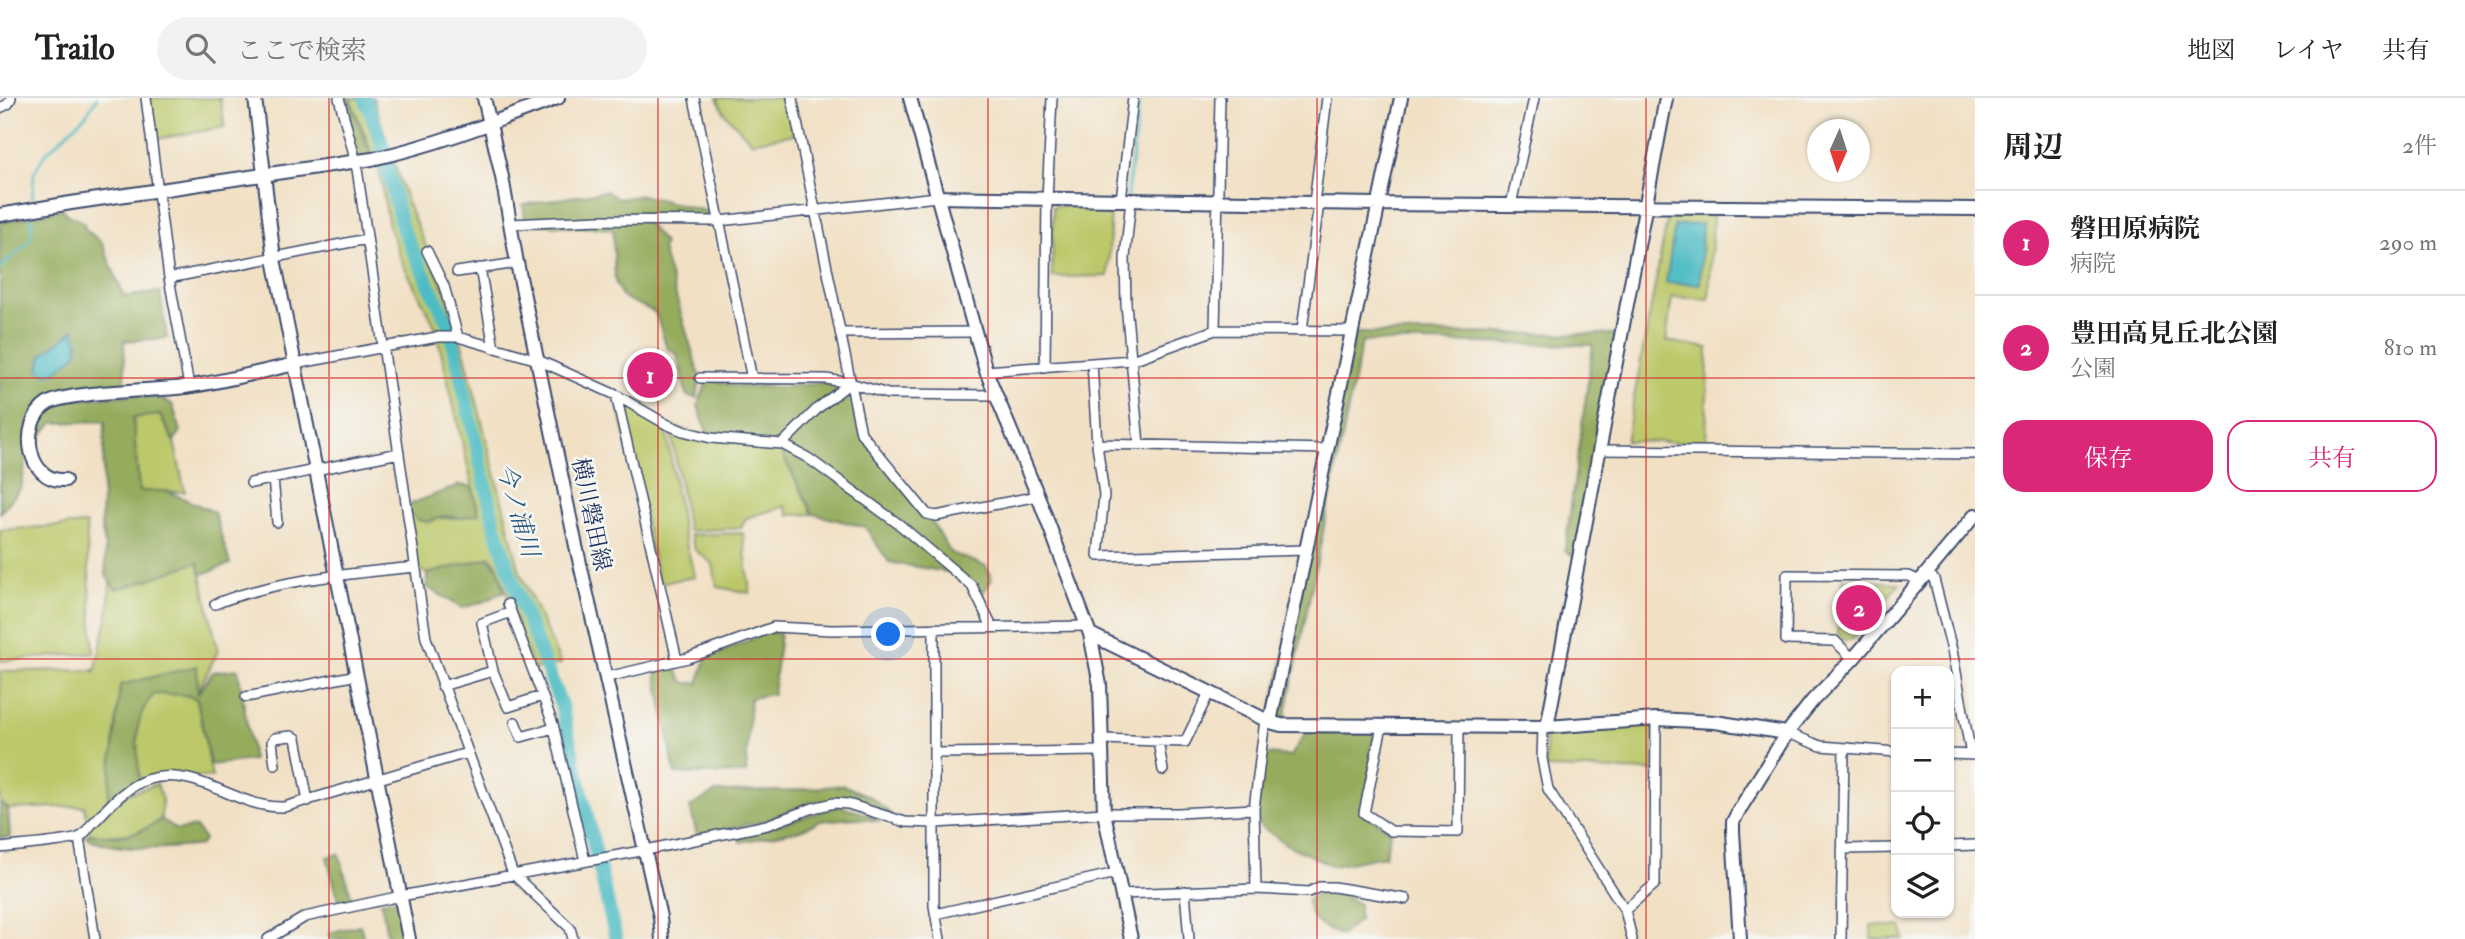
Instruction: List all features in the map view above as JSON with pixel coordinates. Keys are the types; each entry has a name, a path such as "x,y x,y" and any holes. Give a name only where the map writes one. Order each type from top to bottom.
{"street":[{"path":"0,108 9,104 11,98"},
{"path":"146,98 169,278 189,386"},
{"path":"255,98 274,259 409,939"},
{"path":"339,98 355,162 426,638 513,874 570,928 573,939"},
{"name":"横川磐田線","path":"484,98 576,546 660,916 662,939"},
{"path":"0,215 372,159 489,124 558,98"},
{"path":"694,98 752,379"},
{"path":"801,98 792,98 861,433 928,514 936,516 1038,496"},
{"path":"910,98 986,370 1038,496 1088,630 1100,685 1104,813 1131,939"},
{"path":"1045,367 1047,199 1052,98"},
{"path":"1133,98 1125,258 1126,304 1139,445"},
{"path":"1215,330 1220,98"},
{"path":"1302,330 1327,98"},
{"path":"1256,889 1254,809 1268,721 1401,98"},
{"path":"1511,205 1534,98"},
{"path":"1632,939 1625,909 1548,789 1542,759 1545,727 1601,450 1666,98"},
{"path":"510,225 599,220 719,221 937,197 1975,209"},
{"path":"169,278 367,239"},
{"path":"427,251 444,286 458,337"},
{"path":"457,272 517,263"},
{"path":"480,268 494,348"},
{"path":"986,370 1132,360 1215,330 1352,331"},
{"path":"840,333 974,332"},
{"path":"65,480 49,478 39,471 35,464 30,434 38,413 58,399 189,386 382,347 458,337 538,360 616,395 666,424 684,431 711,438 782,444 808,458 900,525 971,586 992,627"},
{"path":"1092,363 1097,444 1104,495 1098,556 1305,550"},
{"path":"700,378 826,379 888,394 995,395"},
{"path":"782,444 818,408 850,383"},
{"path":"616,395 677,660"},
{"path":"1097,444 1327,449"},
{"path":"1601,450 1975,454"},
{"path":"251,483 399,453"},
{"path":"273,478 276,522"},
{"path":"1740,939 1733,822 1787,733 1975,515"},
{"path":"215,604 239,594 337,576 415,567"},
{"path":"1853,659 1835,641 1786,640 1787,575 1909,576 1934,579 1952,650 1973,755 1954,754"},
{"path":"542,696 508,707 493,671 482,623 510,608 554,728 586,861"},
{"path":"607,677 677,660 774,626 832,629 992,627 1088,630 1209,693 1281,725 1545,727 1657,719 1715,722 1787,733 1821,746 1891,752"},
{"path":"934,628 934,914 940,939"},
{"path":"442,685 493,671"},
{"path":"246,697 357,675"},
{"path":"935,753 1158,741 1185,742 1209,693"},
{"path":"1625,909 1655,884 1657,719"},
{"path":"514,722 521,737 554,728"},
{"path":"1382,726 1364,813 1391,831 1458,832 1459,726"},
{"path":"275,765 272,742 275,738 296,738 308,801"},
{"path":"1158,741 1163,770"},
{"path":"1841,939 1844,748"},
{"path":"0,848 79,838 133,786 151,779 195,780 269,808 284,807 467,753"},
{"path":"268,939 305,917 767,825 834,803 848,804 905,822 935,823 1104,813 1254,809"},
{"path":"79,838 94,939"},
{"path":"1954,846 1975,845"},
{"path":"1842,849 1891,848"},
{"path":"934,914 1116,873"},
{"path":"1121,894 1256,889 1308,892 1319,887 1334,887 1406,899"},
{"path":"1185,891 1189,939"}],"green space":[{"path":"148,98 220,98 225,127 156,139"},
{"path":"339,98 349,98 372,159 356,162"},
{"path":"350,98 373,98 408,205 444,288 464,351 520,572 561,664 533,669 496,563 489,556 427,574 415,567 407,511 418,520 428,522 479,514 435,326 402,262 389,227 379,170"},
{"path":"717,98 787,98 800,133 752,142 725,114"},
{"path":"606,191 619,199 642,195 709,212 719,221 645,221 664,243 662,249 700,378 697,398 687,396 677,354 667,348 655,312 622,297 615,281 613,229 526,224 523,205"},
{"path":"1111,205 1108,276 1052,277 1053,206"},
{"path":"63,209 66,214 85,223 84,228 102,243 124,297 160,292 167,338 124,341 125,382 120,389 59,402 132,396 160,399 172,404 181,431 174,441 160,415 133,418 139,491 167,491 214,512 230,564 201,575 198,562 116,589 106,576 101,526 105,421 53,423 40,437 36,423 33,424 21,488 0,513 0,223"},
{"path":"1668,215 1713,216 1709,299 1672,297 1666,341 1708,348 1706,443 1626,441"},
{"path":"1355,333 1617,334 1576,558 1565,550 1593,345 1362,341 1285,718 1271,715"},
{"path":"708,378 734,386 783,387 855,379 861,433 927,514 951,553 986,566 992,579 982,595 958,574 889,562 865,527 813,514 777,444 709,438 698,406"},
{"path":"616,395 666,429 683,532 695,577 659,583"},
{"path":"160,415 174,441 185,492 139,491 133,417"},
{"path":"670,426 711,438 777,444 813,514 789,515 785,506 746,518 741,528 688,531"},
{"path":"459,485 472,487 479,514 460,518 444,516 428,522 418,520 407,511 411,504"},
{"path":"86,524 94,653 0,661 0,530"},
{"path":"743,533 750,593 717,587 713,564 695,550 690,535"},
{"path":"488,558 498,568 504,591 485,601 462,608 427,587 427,574"},
{"path":"198,561 218,651 196,695 212,777 171,777 140,783 128,794 157,784 162,799 161,819 127,834 89,834 84,806 8,809 0,802 0,671 95,672 109,609 110,581 116,589"},
{"path":"1843,579 1900,583 1852,639 1845,641 1838,634"},
{"path":"768,632 780,633 773,694 750,698 746,773 675,774 656,673 673,666 685,683 698,683 706,659"},
{"path":"197,666 198,693 213,672 238,669 253,760 210,765 197,699 185,695 155,694 147,703 139,724 137,747 140,783 107,809 120,685"},
{"path":"1653,725 1653,771 1546,768 1545,731"},
{"path":"1307,731 1374,733 1364,813 1391,831 1385,856 1333,866 1287,845 1255,822 1265,754 1291,756"},
{"path":"843,785 871,797 891,814 845,801 810,803 765,821 697,835 690,807 716,792 787,791"},
{"path":"0,802 8,809 10,837 0,838"},
{"path":"839,806 870,815 878,821 855,818 819,821 801,830 740,842 740,837"},
{"path":"161,819 177,830 196,827 204,839 201,845 126,847 84,836 133,834"},
{"path":"339,854 353,903 340,906 327,857"},
{"path":"1326,887 1359,904 1359,920 1341,935 1318,923 1308,908 1307,901"},
{"path":"400,898 408,939 388,939 381,902"},
{"path":"360,925 364,939 330,939 329,933"},
{"path":"1871,925 1902,927 1904,939 1872,939"}],"water":[{"path":"1702,224 1700,284 1666,283 1675,225"},
{"path":"74,330 78,342 77,354 54,373 47,375 39,369 42,355"}],"waterway":[{"path":"32,205 34,173 44,155 86,115 97,98"},
{"name":"今ノ浦川","path":"365,98 381,141 402,228 449,326 495,526 513,582 561,705 616,939"},
{"path":"1127,197 1140,98"},
{"path":"1122,245 1126,204"},
{"path":"0,268 31,239 32,215"}],"place":[{"name":"磐田原病院","path":"650,375"},
{"name":"豊田高見丘北公園","path":"1859,608"}]}
